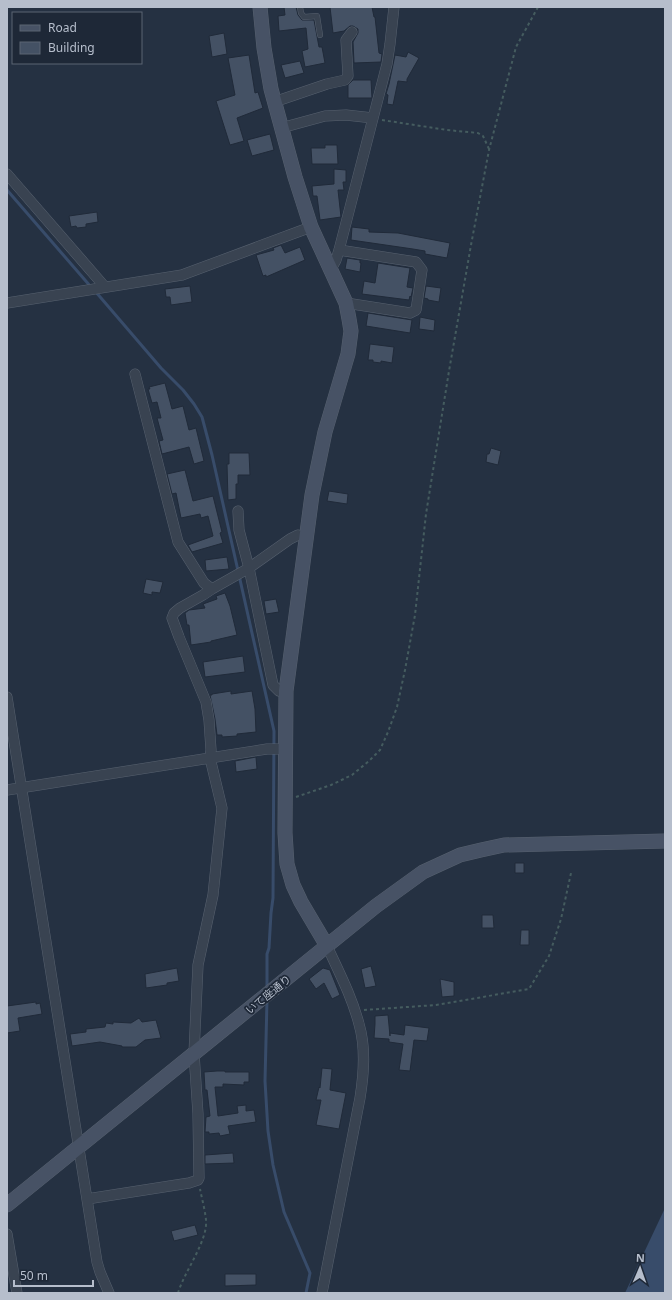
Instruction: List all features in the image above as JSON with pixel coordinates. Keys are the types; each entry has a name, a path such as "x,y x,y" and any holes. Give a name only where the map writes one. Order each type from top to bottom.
{"street":[{"path":"260,7 266,61 274,102 298,189 311,227 346,303 351,330 344,370 325,432 312,495 286,691 281,749 287,857 293,885 312,922 327,946 355,1010 360,1024 363,1045 363,1081 322,1293"},
{"path":"331,269 339,250 386,64 394,7"},
{"path":"274,102 327,84 345,80 348,76 346,40 352,32"},
{"path":"281,128 325,116 346,115 373,118"},
{"path":"7,174 102,287"},
{"path":"7,303 102,287 182,276 311,227"},
{"path":"339,250 416,262 422,270 416,310 410,313 346,303"},
{"path":"135,374 178,542 204,583 212,589"},
{"path":"238,510 243,572 274,686 279,691 286,691"},
{"path":"86,1199 189,1183 198,1180 199,1178 198,1114 194,1053 198,965 214,895 222,808 210,758 210,727 206,702 172,618 174,613 180,608 243,572 290,539 298,535 306,537"},
{"path":"7,697 86,1199 97,1262 109,1293"},
{"path":"7,790 267,749 281,749"},
{"name":"いて座通り","path":"7,1205 376,906 423,872 460,855 504,845 665,841"},
{"path":"7,1234 17,1293"}],"lane":[{"path":"300,7 301,13 304,17 317,16 320,34"}],"path":[{"path":"285,800 325,788 352,775 369,761 380,750 397,707 415,615 426,514 449,370 471,245 490,150 516,47 538,7"},
{"path":"373,118 447,130 478,133 483,136 490,150"},
{"path":"355,1010 436,1005 529,989 550,956 561,919 571,873"},
{"path":"178,1293 200,1246 206,1229 206,1221 198,1180"}],"water":[{"path":"665,1208 665,1293 625,1293"}],"building":[{"path":"284,7 296,7 298,15 302,20 314,20 319,47 322,47 325,63 305,67 302,51 308,49 306,28 279,31 278,16 285,15"},
{"path":"330,7 372,7 375,17 379,53 382,54 381,62 354,63 353,42 358,33 358,29 350,26 344,31 333,33"},
{"path":"224,33 227,54 212,57 209,36"},
{"path":"408,52 419,58 407,79 407,82 398,81 393,105 387,104 388,95 386,94 395,55 406,57"},
{"path":"249,55 255,93 258,92 263,108 237,118 244,141 230,145 216,101 235,95 228,58"},
{"path":"300,61 304,73 285,78 281,65"},
{"path":"353,80 371,80 372,98 348,98 348,85"},
{"path":"270,134 274,150 252,156 247,140"},
{"path":"325,145 337,145 338,164 312,164 311,148 325,148"},
{"path":"334,169 346,170 346,182 343,182 344,190 338,190 341,217 320,220 317,196 313,196 312,186 334,184"},
{"path":"97,212 98,222 86,224 86,227 71,227 69,216"},
{"path":"352,227 369,229 369,232 398,233 450,243 447,258 425,254 425,251 351,240"},
{"path":"281,245 285,253 300,247 305,260 266,277 266,275 263,276 256,255 274,250 273,248"},
{"path":"347,258 360,260 360,272 345,269"},
{"path":"378,263 410,268 407,287 413,288 409,300 362,294 364,281 375,283"},
{"path":"190,286 192,302 171,305 170,297 166,297 165,289"},
{"path":"426,286 441,288 439,302 424,298"},
{"path":"368,313 412,320 410,333 366,326"},
{"path":"420,317 435,320 434,331 419,329"},
{"path":"370,344 394,347 392,363 381,361 381,363 373,362 373,360 368,360"},
{"path":"165,383 172,409 183,406 189,430 196,428 204,461 194,464 189,447 162,454 159,441 163,440 157,418 161,418 157,402 152,403 148,389 150,389 149,387"},
{"path":"491,448 501,451 498,465 486,462 487,454 489,454"},
{"path":"229,453 249,453 250,475 238,475 238,484 236,484 236,499 228,500 227,464 229,464"},
{"path":"185,470 193,501 213,496 222,532 220,533 223,543 192,552 188,545 213,536 208,516 201,518 200,514 181,518 176,493 172,494 167,474"},
{"path":"329,491 348,494 347,504 327,501"},
{"path":"227,557 229,569 206,571 205,560"},
{"path":"146,579 163,582 160,593 152,592 152,595 143,593"},
{"path":"225,593 230,606 237,635 211,642 191,645 189,625 187,625 185,613 189,610 205,608 203,604 217,599 216,596"},
{"path":"276,599 279,612 266,614 264,601"},
{"path":"243,656 245,672 205,677 203,662"},
{"path":"231,691 231,694 252,691 255,709 256,732 237,734 237,736 222,737 222,735 217,735 210,695"},
{"path":"256,757 257,769 236,772 235,761"},
{"path":"515,863 524,863 524,873 515,873"},
{"path":"482,915 493,915 494,928 482,928"},
{"path":"521,930 529,930 529,945 520,945"},
{"path":"371,966 376,986 365,988 361,969"},
{"path":"177,968 179,981 167,983 167,985 146,988 145,974"},
{"path":"323,968 330,970 340,995 332,999 324,983 316,989 309,979"},
{"path":"440,979 454,982 454,996 442,997"},
{"path":"36,1002 36,1004 40,1003 42,1014 18,1018 20,1031 7,1033 7,1006"},
{"path":"388,1015 390,1036 390,1033 404,1035 405,1025 429,1028 427,1041 414,1040 410,1071 399,1070 403,1044 389,1042 389,1039 374,1038 375,1016"},
{"path":"139,1018 142,1022 156,1020 161,1038 145,1040 136,1047 122,1047 100,1042 72,1046 70,1034 86,1032 86,1029 105,1027 106,1023 131,1023"},
{"path":"322,1068 332,1069 330,1090 346,1093 339,1129 316,1125 321,1100 316,1100 319,1087 320,1088"},
{"path":"204,1072 249,1072 249,1082 244,1082 244,1085 223,1084 223,1087 215,1087 218,1116 238,1113 237,1106 246,1105 246,1111 254,1110 256,1122 228,1126 230,1134 220,1136 219,1133 209,1134 209,1132 205,1132 206,1117 210,1116 207,1090 205,1090"},
{"path":"233,1153 234,1163 205,1164 205,1155"},
{"path":"195,1225 198,1235 174,1241 171,1231"},
{"path":"225,1274 256,1274 256,1285 225,1286"}],"waterway":[{"path":"7,190 91,287"},
{"path":"95,291 194,404 202,417 212,455 274,731 273,898 269,948 267,954 267,989"},
{"path":"267,1000 265,1081 268,1131 273,1165 284,1212 310,1273 306,1293"}]}
